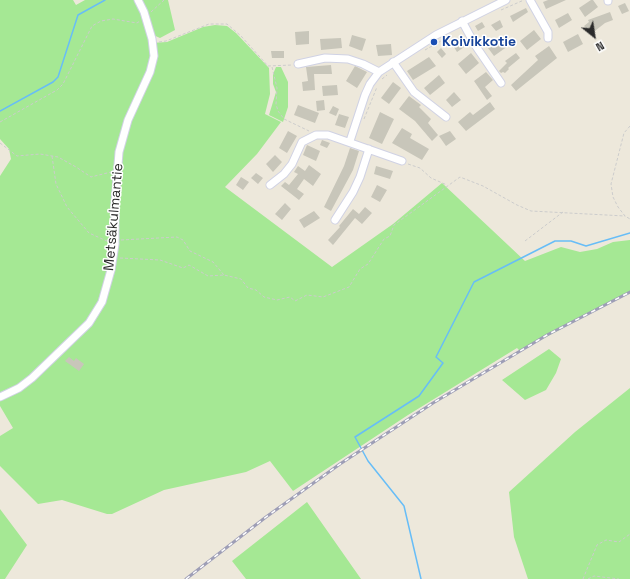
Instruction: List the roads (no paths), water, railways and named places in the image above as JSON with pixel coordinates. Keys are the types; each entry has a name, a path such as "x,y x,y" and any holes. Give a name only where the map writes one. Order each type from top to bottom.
{"street":[{"name":"Metsäkulmantie","path":"0,397 19,388 32,378 89,323 102,302 111,270 115,242 119,152 128,120 150,72 154,56 146,18 138,0"},
{"path":"350,142 365,95 370,84 379,72 394,65 462,21 506,0"},
{"path":"530,0 548,32 548,38"},
{"path":"462,21 475,45 501,83"},
{"path":"298,64 325,58 348,59 379,72"},
{"path":"394,65 414,92 446,117"},
{"path":"270,185 284,174 292,164 302,142 316,135 328,135 402,161"},
{"path":"335,220 353,192 365,164 369,149"}],"waterway":[{"path":"0,111 53,82 58,77 78,15 105,0"},
{"path":"421,579 404,506 368,461 355,437 419,396 443,363 436,357 474,282 555,241 571,241 586,246 630,233"}],"railway":[{"path":"186,579 266,517 340,464 433,403 547,335 630,292"}],"place":[{"name":"Koivikkotie","path":"434,42"}]}
